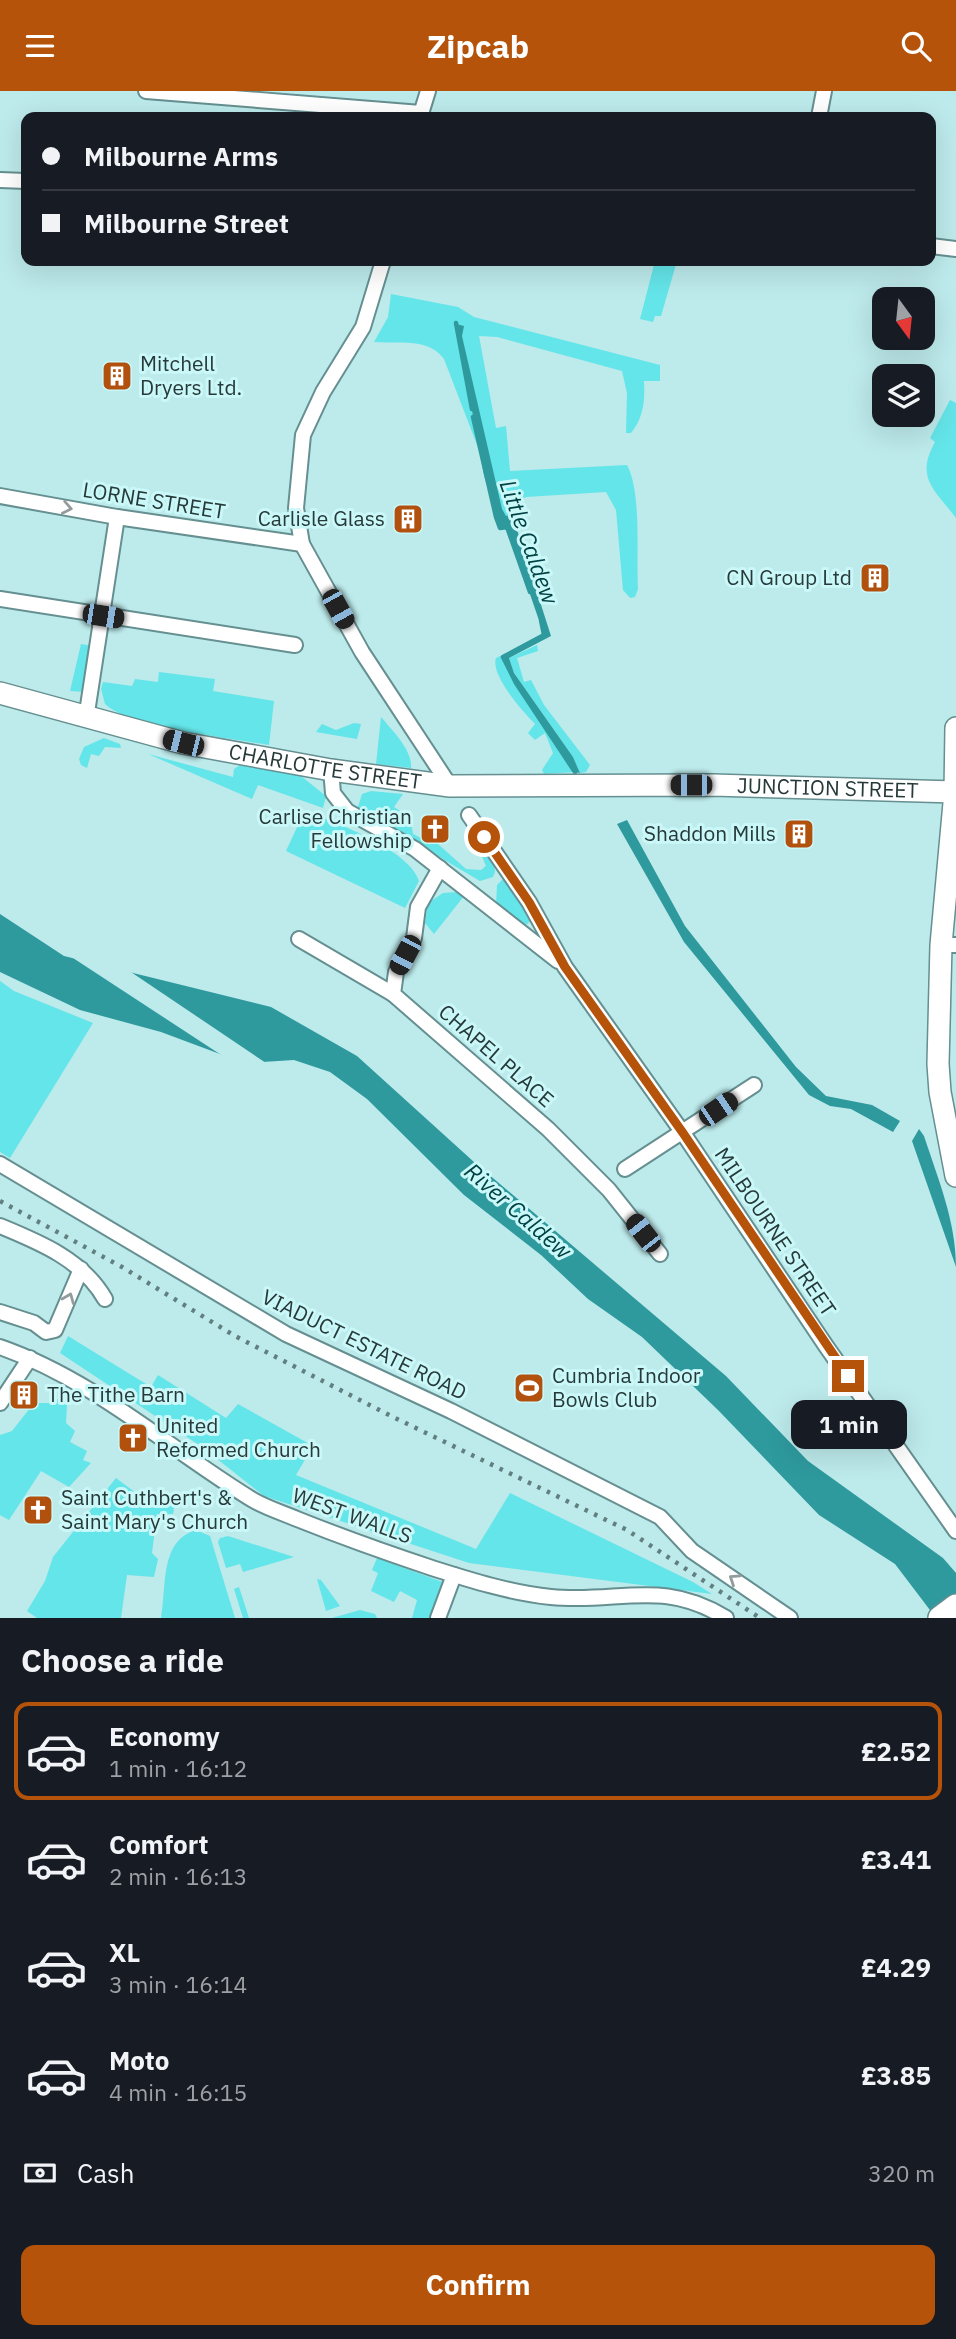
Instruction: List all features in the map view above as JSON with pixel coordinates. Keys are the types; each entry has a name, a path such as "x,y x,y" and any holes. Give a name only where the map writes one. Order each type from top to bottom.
{"main road":[{"path":"940,1618 956,1606"}],"street":[{"path":"145,91 386,112"},
{"path":"422,112 428,91"},
{"path":"821,112 824,91"},
{"path":"0,180 21,181"},
{"path":"936,247 956,249"},
{"path":"381,266 363,327 323,392 303,435 296,508 302,544 362,652 450,786"},
{"name":"LORNE STREET","path":"0,496 117,517 302,544"},
{"path":"86,719 117,517"},
{"path":"0,599 295,645"},
{"name":"CHARLOTTE STREET","path":"0,693 86,719 183,743 331,770 450,786"},
{"path":"955,741 947,1082 956,1176"},
{"path":"331,770 333,793 346,811 415,849 565,967"},
{"name":"JUNCTION STREET","path":"450,786 713,785 955,792"},
{"name":"MILBOURNE STREET","path":"469,815 529,902 565,967 683,1133 826,1346 956,1531"},
{"path":"393,994 396,972 414,938 418,907 440,868"},
{"name":"CHAPEL PLACE","path":"299,939 393,994 548,1129 609,1189 660,1254"},
{"path":"625,1169 754,1085"},
{"name":"VIADUCT ESTATE ROAD","path":"0,1164 286,1334 450,1411 645,1509 677,1533 692,1551 790,1618"},
{"path":"0,1226 40,1244 81,1269 96,1283 105,1299"},
{"path":"0,1312 34,1322 46,1332 57,1327 81,1269"},
{"name":"WEST WALLS","path":"0,1347 30,1358 117,1406 256,1502 345,1539 454,1575 552,1597 669,1596 697,1601 726,1618"},
{"path":"0,1403 30,1358"},
{"path":"438,1618 454,1575"}],"shaded area":[{"path":"654,266 676,266 661,316 655,316 653,322 640,319"},
{"path":"391,294 458,307 474,317 660,365 660,381 644,381 641,415 631,433 626,433 627,393 622,371 497,337 479,336 496,428 506,426 510,471 627,465 632,477 637,508 638,589 635,597 630,598 623,590 616,510 606,492 526,497 515,506 513,520 504,515 444,359 422,344 374,342 388,317"},
{"path":"950,400 956,403 956,518 934,491 927,474 929,454 935,442 930,438"},
{"path":"81,644 93,646 85,692 70,691"},
{"path":"537,645 538,651 517,658 524,682 531,680 544,705 590,765 586,772 580,773 573,757 514,673 509,658"},
{"path":"511,651 505,655 516,683 575,772 544,774 542,770 553,753 545,733 535,740 528,733 535,724 509,693 495,665 496,658"},
{"path":"159,672 215,679 213,691 274,701 269,745 157,725 117,712 105,704 101,689 103,682 132,686 135,679 158,682"},
{"path":"381,717 405,748 411,768 376,764"},
{"path":"354,723 361,724 357,739 316,732 322,724 336,730"},
{"path":"104,738 120,744 121,748 105,747 99,756 91,754 87,768 81,765 79,759 84,747"},
{"path":"148,754 233,777 234,769 240,765 301,776 326,796 323,808 258,785 252,799"},
{"path":"371,791 403,794 394,807 410,817 413,834 427,841 441,838 438,844 466,869 481,870 486,866 481,854 493,857 493,877 480,881 360,810 358,807 362,794"},
{"path":"305,810 369,838 401,858 419,881 405,908 286,851"},
{"path":"508,874 515,883 517,899 527,906 534,918 526,925 496,906 497,885"},
{"path":"457,892 464,896 434,934 425,923 428,903 443,893"},
{"path":"0,981 14,991 93,1023 10,1158 0,1152"},
{"path":"68,1336 151,1387 158,1375 226,1418 238,1404 313,1446 296,1475 476,1549 510,1493 693,1582 712,1594 469,1563 264,1496 202,1447 60,1353"},
{"path":"56,1398 67,1405 66,1423 75,1431 70,1442 87,1451 83,1460 91,1463 69,1487 41,1471 9,1520 0,1515 0,1435 12,1431 34,1403 51,1403"},
{"path":"116,1478 136,1493 161,1495 175,1503 173,1514 157,1514 152,1553 158,1559 154,1577 127,1575 121,1618 37,1618 27,1611 45,1581 53,1557"},
{"path":"196,1530 210,1536 235,1618 161,1618 170,1555 184,1536"},
{"path":"228,1536 294,1557 243,1572 240,1564 226,1568 218,1542 220,1538"},
{"path":"377,1558 448,1584 433,1618 412,1618 417,1600 400,1591 394,1602 371,1591 378,1573 372,1570"},
{"path":"317,1579 321,1580 340,1606 326,1611"},
{"path":"239,1587 249,1618 243,1618 234,1589"},
{"path":"360,1610 375,1614 377,1618 332,1618"}],"water":[{"path":"456,324 464,326 462,336 502,509 506,516 512,514 551,636 509,658 514,673 573,757 580,773 575,772 516,683 503,657 544,635 507,527 500,528 484,475"},
{"path":"627,820 685,926 796,1067 826,1096 872,1105 900,1121 893,1132 851,1109 830,1106 809,1095 684,942 617,824"},
{"name":"River Caldew","path":"0,914 64,956 271,1007 357,1056 474,1162 726,1376 808,1461 943,1558 956,1573 956,1618 936,1618 895,1564 819,1515 718,1410 642,1337 588,1299 541,1255 464,1195 367,1099 330,1072 294,1060 244,1063 161,1032 80,1010 0,972"},
{"path":"919,1129 924,1136 945,1200 953,1233 956,1267 912,1141"}],"pier":[{"path":"73,958 119,964 269,1065 235,1064"}],"waterway":[{"name":"Little Caldew","path":"456,323 472,409"},
{"name":"Little Caldew","path":"473,417 496,517 500,528 507,527 530,592"},
{"name":"Little Caldew","path":"541,620 544,635 503,657 516,683 575,772"}],"railway":[{"path":"0,1201 122,1267 235,1336 391,1416 627,1530 760,1618"}],"place":[{"name":"Mitchell Dryers Ltd.","path":"117,376"},
{"name":"Carlisle Glass","path":"408,519"},
{"name":"CN Group Ltd","path":"875,578"},
{"name":"Carlise Christian Fellowship","path":"435,829"},
{"name":"Shaddon Mills","path":"799,834"},
{"name":"Cumbria Indoor Bowls Club","path":"529,1388"},
{"name":"The Tithe Barn","path":"24,1395"},
{"name":"United Reformed Church","path":"133,1438"},
{"name":"Saint Cuthbert's & Saint Mary's Church","path":"38,1510"}],"route":[{"path":"484,837 529,902 565,967 683,1133 848,1376"}]}
